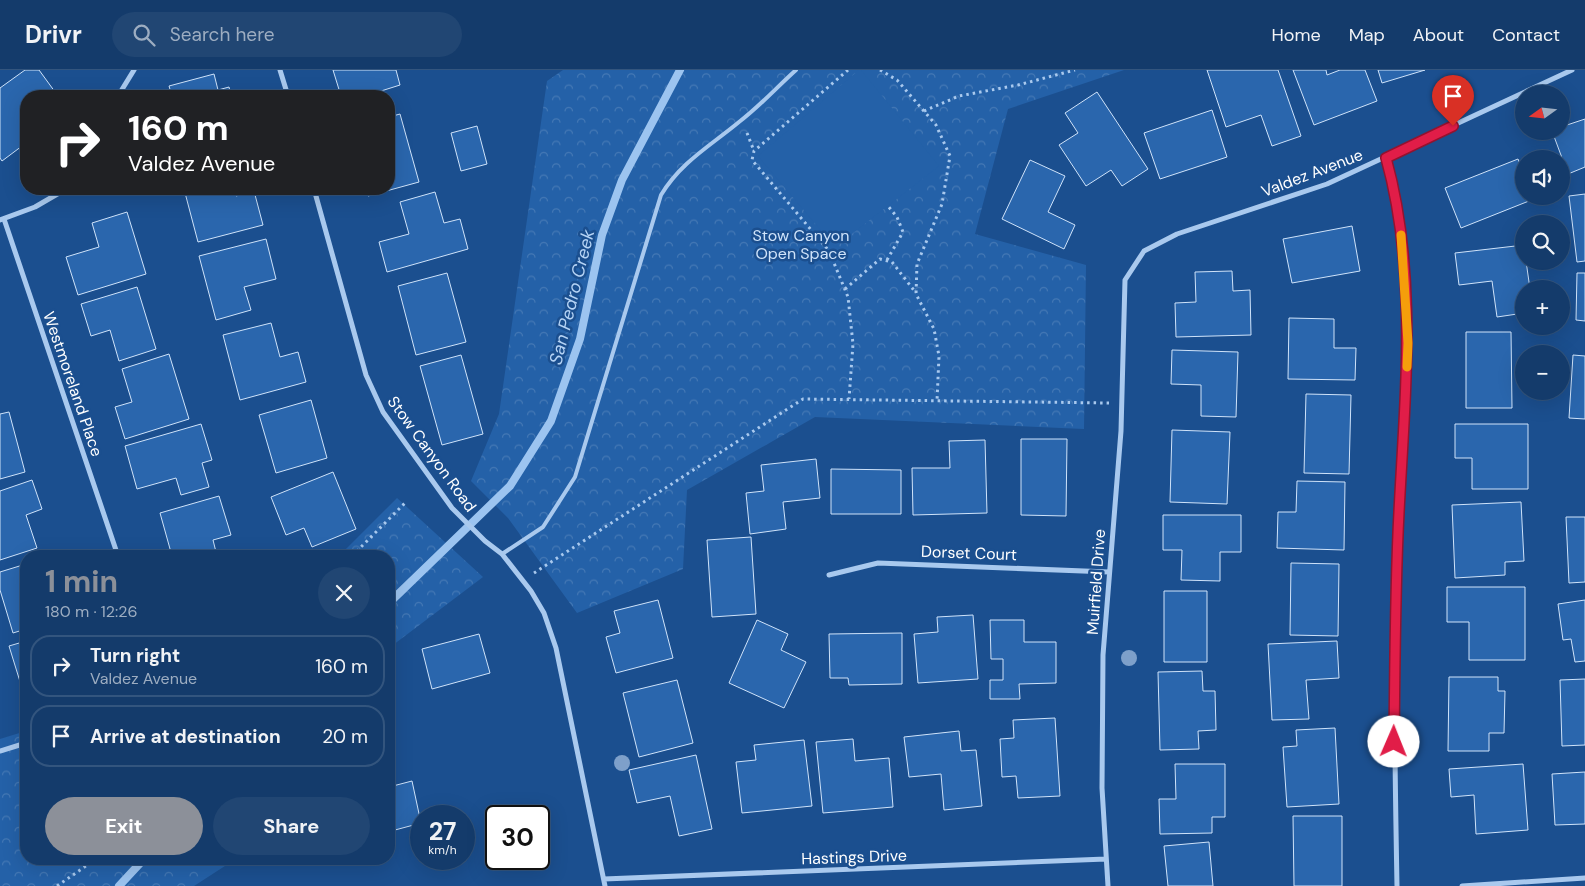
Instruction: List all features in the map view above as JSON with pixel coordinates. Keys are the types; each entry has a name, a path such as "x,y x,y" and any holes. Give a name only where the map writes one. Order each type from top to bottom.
{"street":[{"path":"122,90 134,70"},
{"path":"280,70 286,90"},
{"name":"Valdez Avenue","path":"1125,280 1144,251 1177,234 1328,184 1572,70"},
{"path":"1386,158 1400,219 1408,343 1397,558 1394,742 1397,886"},
{"path":"2,220 55,195"},
{"name":"Stow Canyon Road","path":"316,195 366,376 383,412 452,508 485,542 502,554 523,580 544,613 556,648 605,886"},
{"name":"Westmoreland Place","path":"2,220 116,550"},
{"name":"Muirfield Drive","path":"1108,886 1102,788 1103,664 1122,403 1125,280"},
{"name":"Dorset Court","path":"829,575 878,562 1109,572"},
{"path":"0,751 20,745"},
{"name":"Hastings Drive","path":"604,879 1106,859"},
{"path":"1462,886 1585,878"}],"lane":[{"path":"502,554 543,527 575,476 661,195 682,166 741,121 796,70"}],"path":[{"path":"754,151 848,70"},
{"path":"880,70 897,80 936,125 950,156 942,204 917,264 916,294"},
{"path":"924,111 959,96 1018,85 1075,70"},
{"path":"741,121 754,151 752,160 829,251 845,289 848,297 853,344 849,400"},
{"path":"887,260 903,232 897,216 888,206"},
{"path":"845,289 880,259 892,262 916,294 934,329 939,356 937,401"},
{"path":"523,580 803,399 1122,403"},
{"path":"358,550 406,501"},
{"path":"57,886 87,865"}],"green space":[{"name":"Stow Canyon Open Space","path":"563,70 1124,70 1008,109 975,234 1086,265 1084,429 815,417 687,490 683,569 577,613 508,518 471,481 499,414 547,81"},
{"path":"861,70 939,166 835,247 758,156"},
{"path":"397,498 483,577 395,643 395,550 345,550"},
{"path":"20,733 20,865 226,865 194,886 0,886 0,739"}],"building":[{"path":"25,70 39,70 54,90 20,90 20,148 2,161 0,158 0,88"},
{"path":"333,70 396,70 400,85 384,90 339,90"},
{"path":"1207,70 1278,70 1301,136 1272,146 1261,115 1226,127"},
{"path":"1293,70 1326,70 1327,75 1340,70 1365,70 1377,101 1314,125"},
{"path":"1378,70 1425,70 1382,83"},
{"path":"214,74 218,90 170,90 169,86"},
{"path":"229,87 230,90 218,90"},
{"path":"1097,92 1148,169 1122,186 1111,170 1086,186 1059,145 1078,133 1065,113"},
{"path":"1212,110 1227,157 1160,179 1144,133"},
{"path":"400,114 419,182 395,189 395,115"},
{"path":"1585,119 1585,167 1570,173 1570,150 1559,150 1555,140 1570,140 1570,124"},
{"path":"477,126 487,164 461,171 451,133"},
{"path":"1030,160 1065,176 1048,212 1075,225 1064,249 1002,219"},
{"path":"1515,160 1515,205 1519,205 1461,228 1445,188"},
{"path":"435,192 444,223 460,219 468,249 387,272 379,242 409,234 400,202"},
{"path":"1585,194 1585,261 1577,262 1570,196"},
{"path":"186,195 255,195 263,225 198,242"},
{"path":"127,212 146,274 78,295 66,257 99,247 92,223"},
{"path":"1352,226 1360,271 1292,283 1283,239"},
{"path":"266,239 276,279 244,287 251,310 216,320 199,256"},
{"path":"1515,246 1515,270 1527,270 1529,280 1515,280 1515,314 1497,317 1492,281 1459,285 1455,253"},
{"path":"1232,271 1233,291 1250,290 1251,335 1176,337 1175,303 1196,302 1195,272"},
{"path":"447,273 466,342 416,355 398,286"},
{"path":"1577,273 1585,273 1585,321 1576,320"},
{"path":"137,287 156,349 119,361 110,330 91,336 81,304"},
{"path":"1289,318 1334,319 1334,348 1356,348 1355,380 1288,379"},
{"path":"271,323 280,357 298,352 306,382 240,400 223,335"},
{"path":"1466,332 1511,332 1512,408 1466,408"},
{"path":"1172,350 1238,352 1236,417 1201,416 1201,385 1171,384"},
{"path":"169,354 189,419 125,439 115,407 132,402 122,369"},
{"path":"461,355 483,434 442,445 420,366"},
{"path":"1573,355 1585,356 1585,419 1569,418"},
{"path":"1306,394 1351,395 1349,474 1304,473"},
{"path":"311,400 327,458 276,473 259,415"},
{"path":"9,412 25,472 0,479 0,414"},
{"path":"201,424 212,460 202,463 209,487 181,495 176,478 137,489 125,446"},
{"path":"1455,424 1528,424 1528,489 1472,489 1472,458 1455,458"},
{"path":"1172,430 1230,432 1227,504 1170,502"},
{"path":"1021,439 1067,439 1066,516 1021,515"},
{"path":"985,440 987,513 913,515 912,468 950,468 949,441"},
{"path":"816,459 820,498 783,502 786,529 750,534 746,493 764,491 761,465"},
{"path":"831,469 901,470 901,514 831,514"},
{"path":"333,472 356,529 312,547 304,528 286,535 271,497"},
{"path":"32,480 42,509 26,515 37,548 20,550 20,554 0,560 0,491"},
{"path":"1297,481 1345,482 1344,550 1277,548 1278,512 1296,512"},
{"path":"219,496 231,535 213,540 216,550 170,550 160,513"},
{"path":"1521,502 1524,561 1505,562 1505,575 1455,578 1452,505"},
{"path":"1163,515 1241,515 1241,552 1220,552 1220,581 1181,580 1182,550 1163,550"},
{"path":"1566,517 1585,517 1585,582 1569,583"},
{"path":"751,537 756,614 712,617 707,540"},
{"path":"1291,563 1339,564 1338,636 1290,635"},
{"path":"20,566 20,631 13,633 0,590 0,572"},
{"path":"1447,587 1525,587 1525,660 1469,660 1469,622 1447,622"},
{"path":"1164,591 1207,591 1207,662 1164,662"},
{"path":"658,600 673,658 616,673 606,637 620,633 614,611"},
{"path":"1585,600 1585,661 1575,662 1571,639 1563,640 1558,604"},
{"path":"973,615 978,679 918,683 914,634 938,632 937,617"},
{"path":"757,620 788,634 781,650 806,662 784,708 729,683"},
{"path":"990,620 1024,620 1024,642 1056,642 1056,683 1019,684 1020,699 990,699 990,680 1003,680 1003,659 991,659"},
{"path":"902,633 902,684 849,685 848,678 830,678 829,634"},
{"path":"479,634 490,673 432,689 422,649"},
{"path":"1337,641 1339,678 1306,680 1309,719 1272,720 1268,644"},
{"path":"20,643 20,682 9,646"},
{"path":"1202,671 1203,691 1215,691 1216,730 1198,731 1199,749 1160,750 1158,672"},
{"path":"1449,677 1498,677 1498,691 1505,691 1504,733 1489,733 1489,751 1448,751"},
{"path":"1585,679 1585,745 1562,746 1560,680"},
{"path":"677,680 693,743 639,757 623,693"},
{"path":"1055,718 1060,796 1018,798 1016,776 1002,777 1000,739 1014,738 1013,720"},
{"path":"1335,728 1339,804 1287,807 1283,747 1297,746 1296,730"},
{"path":"959,731 961,751 976,750 982,806 944,810 941,774 909,777 904,737"},
{"path":"853,739 855,761 889,758 893,807 823,813 816,742"},
{"path":"804,740 812,806 742,813 736,762 756,760 754,745"},
{"path":"696,755 712,829 679,836 670,796 637,803 629,770"},
{"path":"1175,764 1225,764 1225,817 1212,817 1212,833 1160,834 1159,799 1176,799"},
{"path":"1523,764 1528,830 1476,834 1474,795 1451,797 1449,769"},
{"path":"1585,772 1585,824 1555,825 1552,774"},
{"path":"412,781 417,805 410,805 410,826 395,830 395,785"},
{"path":"1293,816 1342,816 1342,886 1294,886"},
{"path":"1209,842 1213,886 1168,886 1164,846"}],"waterway":[{"name":"San Pedro Creek","path":"395,597 510,486 551,421 580,339 602,235 622,180 680,70"},
{"name":"San Pedro Creek","path":"119,886 138,865"}],"slow traffic":[{"path":"1401,235 1408,343 1407,367"}],"route":[{"path":"1394,742 1397,558 1408,343 1400,219 1386,158 1453,126"}]}
